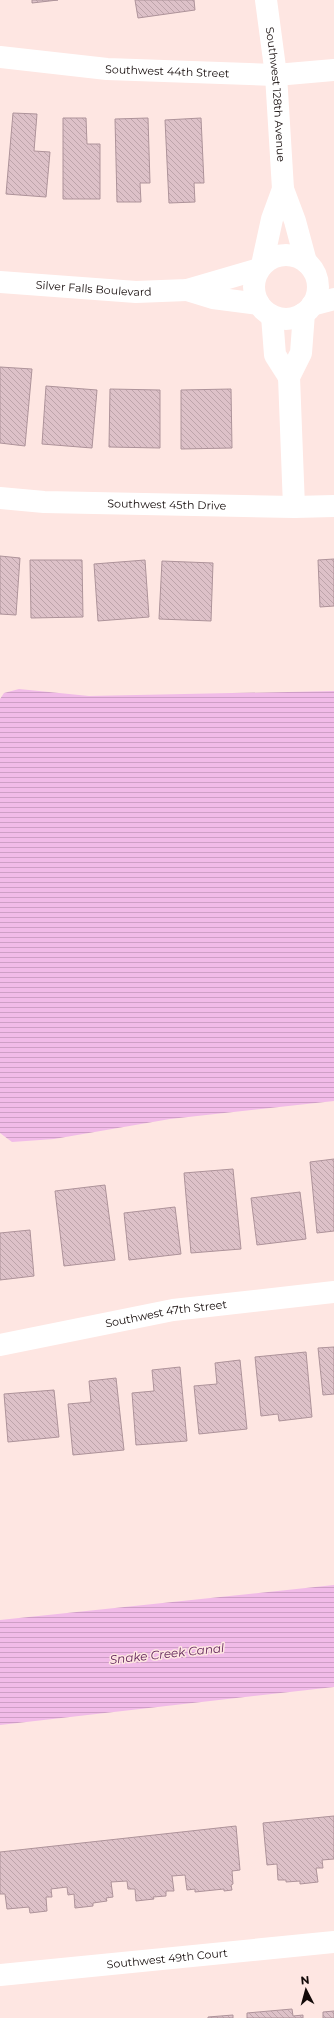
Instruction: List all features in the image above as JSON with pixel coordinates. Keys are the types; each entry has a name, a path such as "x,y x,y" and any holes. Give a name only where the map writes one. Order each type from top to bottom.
{"street":[{"name":"Southwest 128th Avenue","path":"266,0 276,75 283,189 318,269"},
{"name":"Southwest 44th Street","path":"0,57 107,69 276,75 334,70"},
{"name":"Southwest 128th Avenue","path":"261,267 272,219 283,189"},
{"path":"289,377 275,355 265,310 255,295 254,286 255,277 261,267 270,259 289,255 298,257 318,269 318,288 308,309 301,353 289,377 294,507"},
{"name":"Silver Falls Boulevard","path":"0,282 136,292 187,290 261,267"},
{"name":"Silver Falls Boulevard","path":"187,290 213,298 265,310"},
{"path":"265,310 289,319 308,309 334,299"},
{"name":"Southwest 45th Drive","path":"0,498 44,502 294,507 334,506"},
{"name":"Southwest 47th Street","path":"0,1345 173,1310 334,1292"},
{"name":"Southwest 49th Court","path":"0,1976 334,1942"}],"water":[{"path":"19,689 89,696 334,691 334,1101 170,1119 54,1139 12,1142 0,1133 0,699 4,693"},
{"name":"Snake Creek Canal","path":"334,1585 334,1687 0,1725 0,1620"}],"building":[{"path":"32,0 58,0 32,3"},
{"path":"135,0 194,0 195,10 138,18"},
{"path":"13,113 37,114 34,151 50,152 46,197 6,194"},
{"path":"63,118 86,118 87,144 100,144 100,199 63,199"},
{"path":"148,118 150,183 140,183 141,202 117,202 115,119"},
{"path":"201,118 204,183 194,183 195,202 169,203 165,120"},
{"path":"0,367 32,369 25,446 0,443"},
{"path":"46,386 97,390 92,448 42,444"},
{"path":"110,389 160,390 160,448 109,447"},
{"path":"231,389 232,448 181,449 181,390"},
{"path":"0,556 20,558 16,615 0,614"},
{"path":"334,559 334,606 320,607 318,560"},
{"path":"30,560 82,560 83,617 31,618"},
{"path":"145,560 149,617 98,621 94,564"},
{"path":"162,561 213,563 211,621 159,619"},
{"path":"334,1159 334,1231 317,1233 310,1162"},
{"path":"233,1169 241,1249 191,1253 184,1173"},
{"path":"105,1185 115,1260 64,1266 55,1191"},
{"path":"300,1192 306,1239 257,1245 251,1198"},
{"path":"175,1207 181,1254 129,1260 124,1213"},
{"path":"30,1230 34,1276 0,1280 0,1233"},
{"path":"334,1347 334,1394 323,1395 318,1348"},
{"path":"306,1352 312,1417 279,1421 278,1414 261,1416 255,1357"},
{"path":"240,1360 247,1429 199,1434 194,1386 217,1384 215,1363"},
{"path":"180,1367 187,1441 136,1445 132,1393 154,1391 152,1370"},
{"path":"116,1378 124,1450 73,1455 68,1404 91,1402 89,1381"},
{"path":"54,1390 59,1437 8,1442 4,1394"},
{"path":"334,1816 334,1859 322,1860 323,1868 316,1868 318,1882 300,1884 300,1881 286,1882 286,1880 278,1880 277,1864 267,1865 263,1823"},
{"path":"236,1826 240,1870 232,1871 232,1890 224,1891 224,1889 195,1892 195,1889 187,1890 185,1875 172,1876 174,1891 166,1891 166,1896 136,1901 135,1889 128,1889 127,1881 111,1882 113,1897 106,1898 107,1901 93,1903 93,1906 75,1908 74,1894 68,1895 67,1887 51,1889 52,1897 46,1897 47,1911 30,1913 29,1907 7,1909 5,1894 0,1894 0,1852"},
{"path":"292,2009 293,2016 303,2015 303,2018 247,2018 247,2013"},
{"path":"334,2011 334,2018 323,2018 323,2012"},
{"path":"233,2015 233,2018 208,2018 208,2017"}]}
